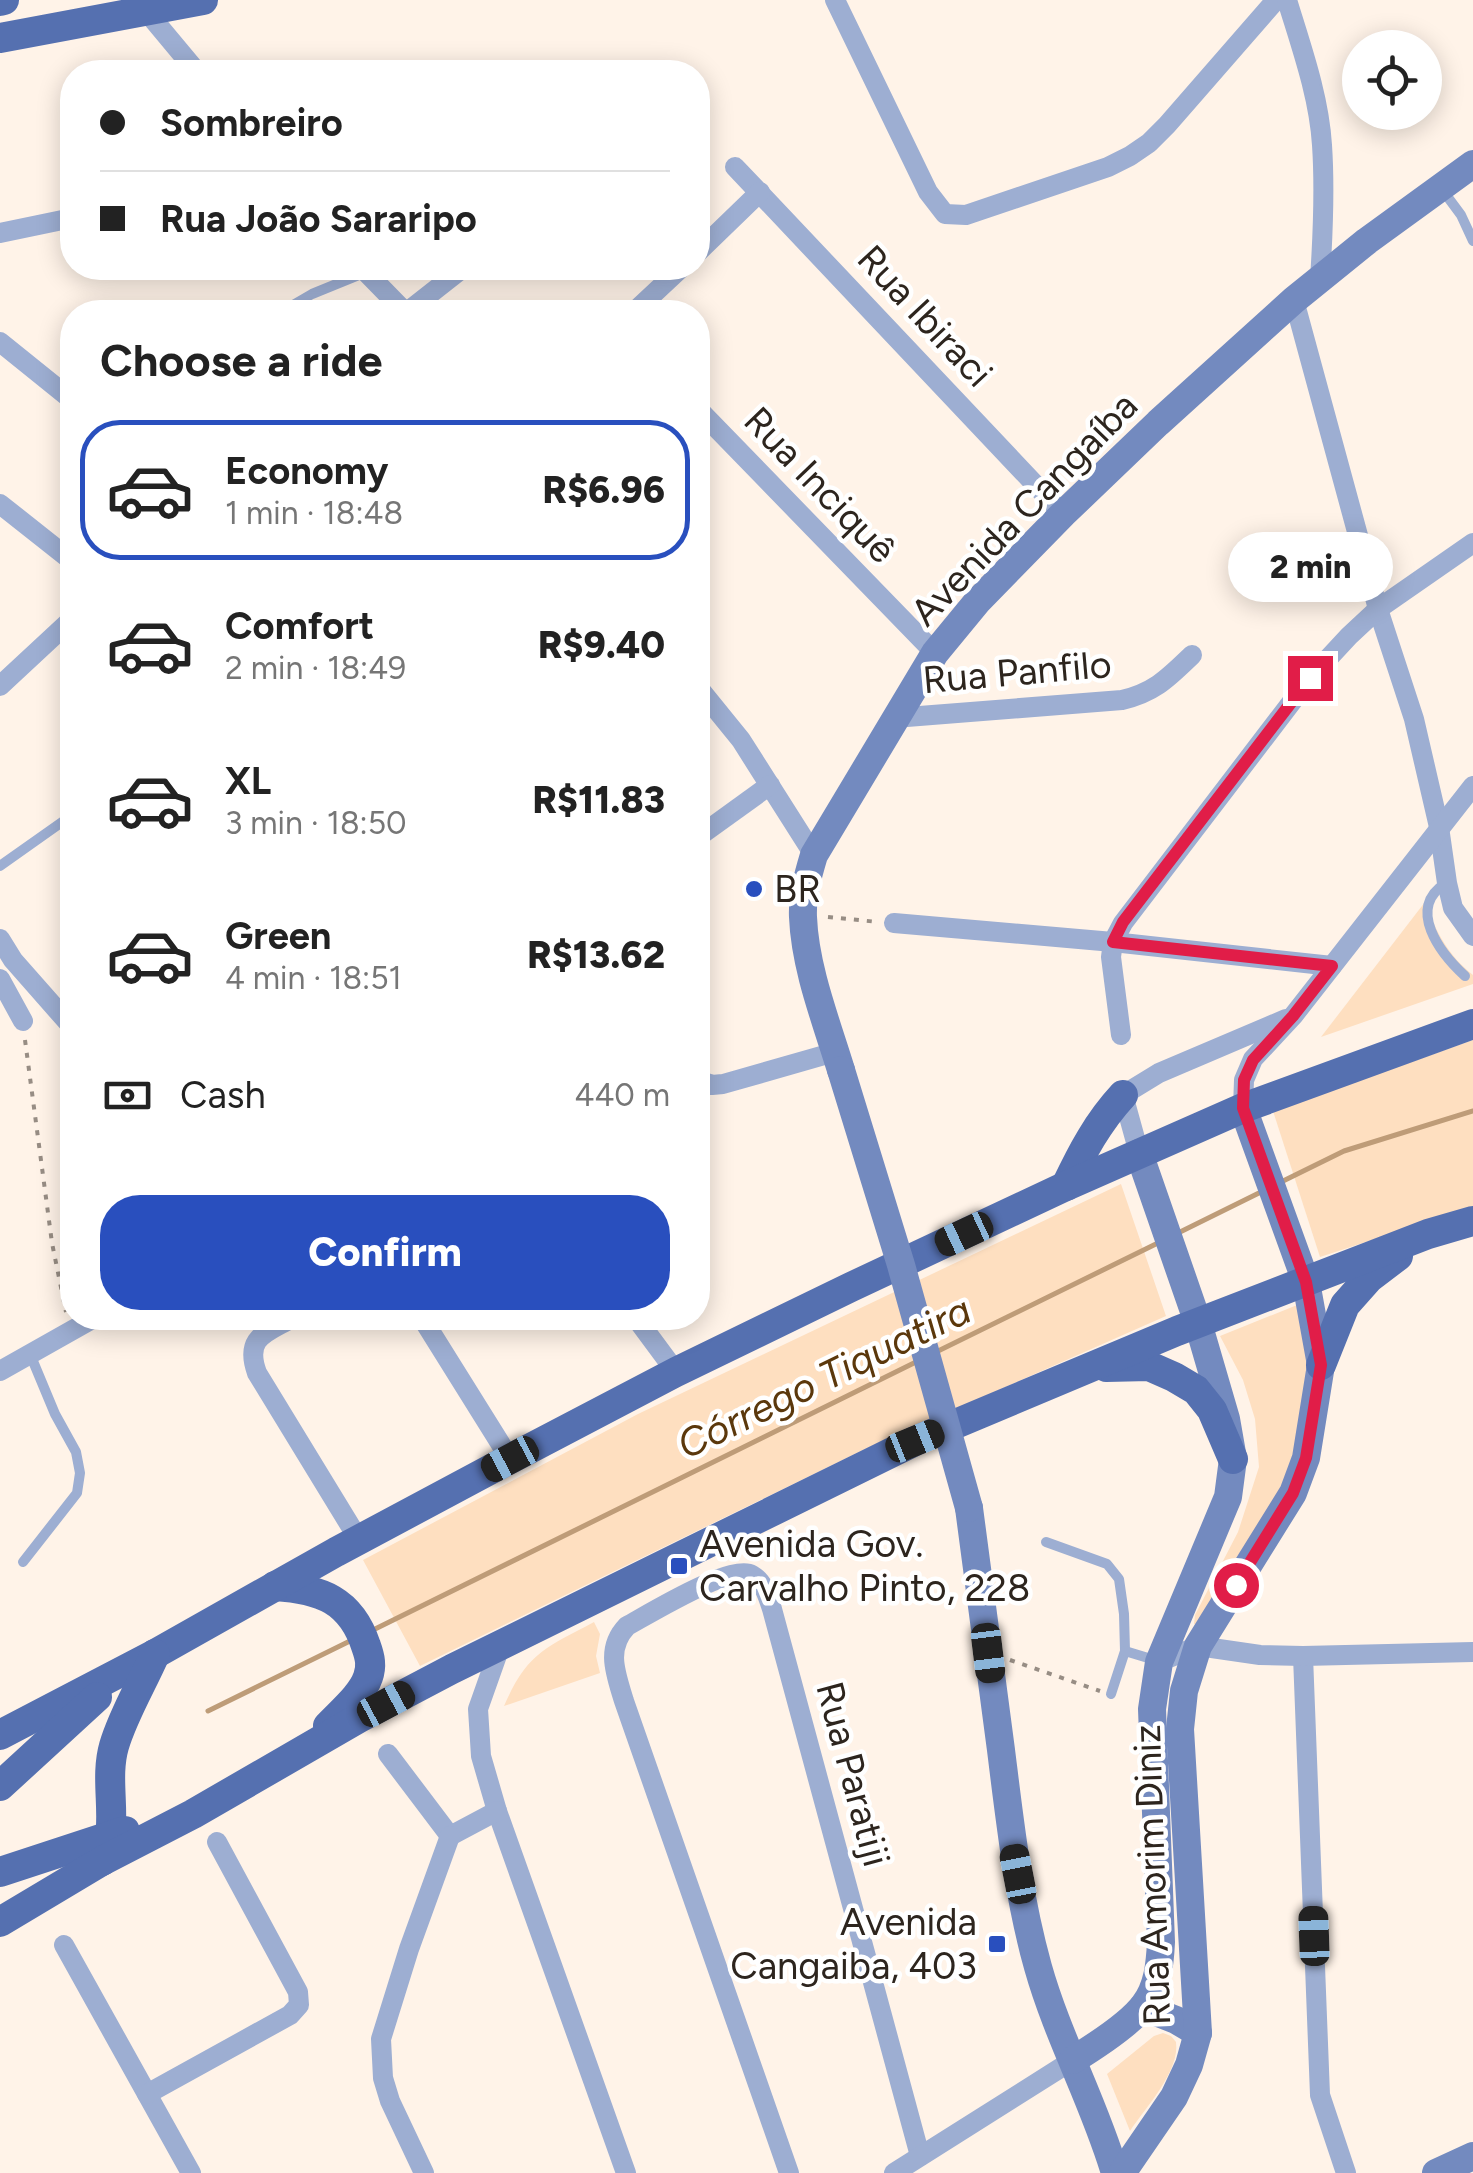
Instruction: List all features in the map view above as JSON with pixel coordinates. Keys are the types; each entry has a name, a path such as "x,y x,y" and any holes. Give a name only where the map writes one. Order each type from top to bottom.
{"main road":[{"path":"0,38 142,6 203,0"},
{"name":"Avenida Cangaíba","path":"1118,2173 1060,2032 1038,1966 1012,1842 969,1508 809,961 803,915 806,882 814,855 894,718 935,652 976,602 1158,423 1294,300 1473,164"},
{"path":"0,1734 156,1654 359,1540 676,1372 1140,1153 1247,1119 1473,1024"},
{"path":"1066,1186 1105,1114 1123,1095"},
{"name":"Rua Amorim Diniz","path":"1118,2173 1174,2096 1198,2034 1180,1729 1184,1691 1198,1646 1293,1493 1306,1458 1321,1365 1303,1275 1247,1119"},
{"name":"Rua Amorim Diniz","path":"1074,2060 1143,2007 1160,1966 1154,1684 1159,1662 1228,1498 1233,1459 1226,1419 1194,1312 1140,1153"},
{"path":"0,1872 107,1848 193,1814 360,1718 501,1644 915,1441 1093,1367 1194,1312 1473,1221"},
{"path":"1321,1365 1357,1290 1428,1234"},
{"path":"1093,1367 1149,1366 1196,1390 1212,1410 1233,1459"},
{"path":"276,1586 318,1592 340,1604 361,1629 371,1660 368,1679 310,1747"},
{"path":"107,1848 108,1781 114,1746 156,1654"},
{"path":"0,1786 127,1669"},
{"path":"0,1922 107,1848"},
{"path":"1143,2007 1198,2034"},
{"path":"1436,2173 1473,2156"}],"street":[{"path":"835,0 928,192 945,214 966,215 1108,167 1150,143 1276,0"},
{"path":"1286,0 1316,103 1322,143 1320,278"},
{"path":"142,6 187,60"},
{"name":"Rua Ibiraci","path":"735,167 1063,514"},
{"path":"710,240 760,192"},
{"path":"0,233 60,220"},
{"path":"374,280 394,300"},
{"path":"422,300 447,280"},
{"path":"647,300 668,280"},
{"path":"1294,300 1378,609 1414,718 1453,908 1473,936"},
{"path":"0,342 60,390"},
{"name":"Rua Inciquê","path":"710,422 935,652"},
{"path":"0,504 60,552"},
{"path":"1121,1035 1112,976 1113,942 1123,922 1310,678 1378,609 1473,543"},
{"path":"0,686 60,630"},
{"name":"Rua Panfilo","path":"894,718 1122,700 1143,695 1162,683 1192,655"},
{"path":"710,702 741,740 814,855"},
{"path":"710,828 770,786"},
{"path":"1247,1119 1247,1068 1293,1016 1473,786"},
{"path":"894,923 1332,966"},
{"path":"0,940 60,1013"},
{"path":"0,980 23,1020"},
{"path":"1123,1095 1158,1072 1293,1016"},
{"path":"710,1084 838,1061"},
{"name":"Rua Amorim Diniz","path":"1123,1095 1140,1153"},
{"path":"271,1330 252,1348 257,1373 359,1540"},
{"path":"429,1330 510,1459"},
{"path":"645,1330 676,1372"},
{"path":"0,1371 70,1331"},
{"name":"Rua Paratiji","path":"788,2173 613,1662 618,1635 627,1626 740,1571 753,1576 765,1589 778,1628 920,2156"},
{"path":"501,1644 478,1709 482,1756 497,1811 626,2173"},
{"path":"1159,1662 1198,1646 1260,1655 1303,1656 1473,1652"},
{"path":"1303,1656 1320,2095 1346,2173"},
{"path":"388,1754 450,1836"},
{"path":"424,2173 390,2100 383,2078 381,2040 450,1836 497,1811"},
{"path":"147,2094 290,2015 298,2005 298,1992 217,1842"},
{"path":"64,1945 191,2173"},
{"path":"894,2173 1074,2060"}],"lane":[{"path":"1440,187 1473,241"},
{"path":"302,300 342,280"},
{"path":"0,866 60,823"},
{"path":"1446,883 1430,897 1429,922 1441,951 1465,976"},
{"path":"23,1562 77,1493 80,1474 76,1452 30,1354"},
{"path":"1046,1542 1108,1564 1119,1579 1125,1650 1111,1694"},
{"path":"1125,1650 1159,1662"}],"path":[{"path":"803,915 894,923"},
{"path":"23,1020 45,1194 60,1276"},
{"path":"988,1653 1111,1694"}],"shaded area":[{"path":"1425,902 1444,942 1473,975 1473,984 1321,1037"},
{"path":"1473,1040 1473,1207 1320,1257 1273,1111"},
{"path":"1121,1184 1166,1316 863,1450 420,1666 363,1560 638,1414"},
{"path":"1302,1303 1310,1360 1304,1423 1283,1484 1200,1627 1194,1624 1195,1615 1238,1532 1259,1467 1255,1419 1243,1380 1220,1336"},
{"path":"594,1622 600,1634 596,1656 600,1673 504,1706 521,1674 539,1654"},
{"path":"1163,2033 1176,2042 1173,2065 1130,2131 1107,2074"}],"waterway":[{"name":"Córrego Tiquatira","path":"1279,1183 1344,1151 1473,1111"},
{"name":"Córrego Tiquatira","path":"1176,1234 1265,1190"},
{"name":"Córrego Tiquatira","path":"934,1353 1162,1241"},
{"name":"Córrego Tiquatira","path":"369,1632 920,1360"},
{"name":"Córrego Tiquatira","path":"208,1711 350,1641"}],"place":[{"name":"BR","path":"754,889"},
{"name":"Avenida Gov. Carvalho Pinto, 228","path":"679,1566"},
{"name":"Avenida Cangaiba, 403","path":"997,1944"}],"route":[{"path":"1236,1585 1293,1493 1306,1458 1321,1365 1306,1282 1243,1108 1244,1080 1253,1060 1332,966 1113,942 1123,922 1310,678"}]}
